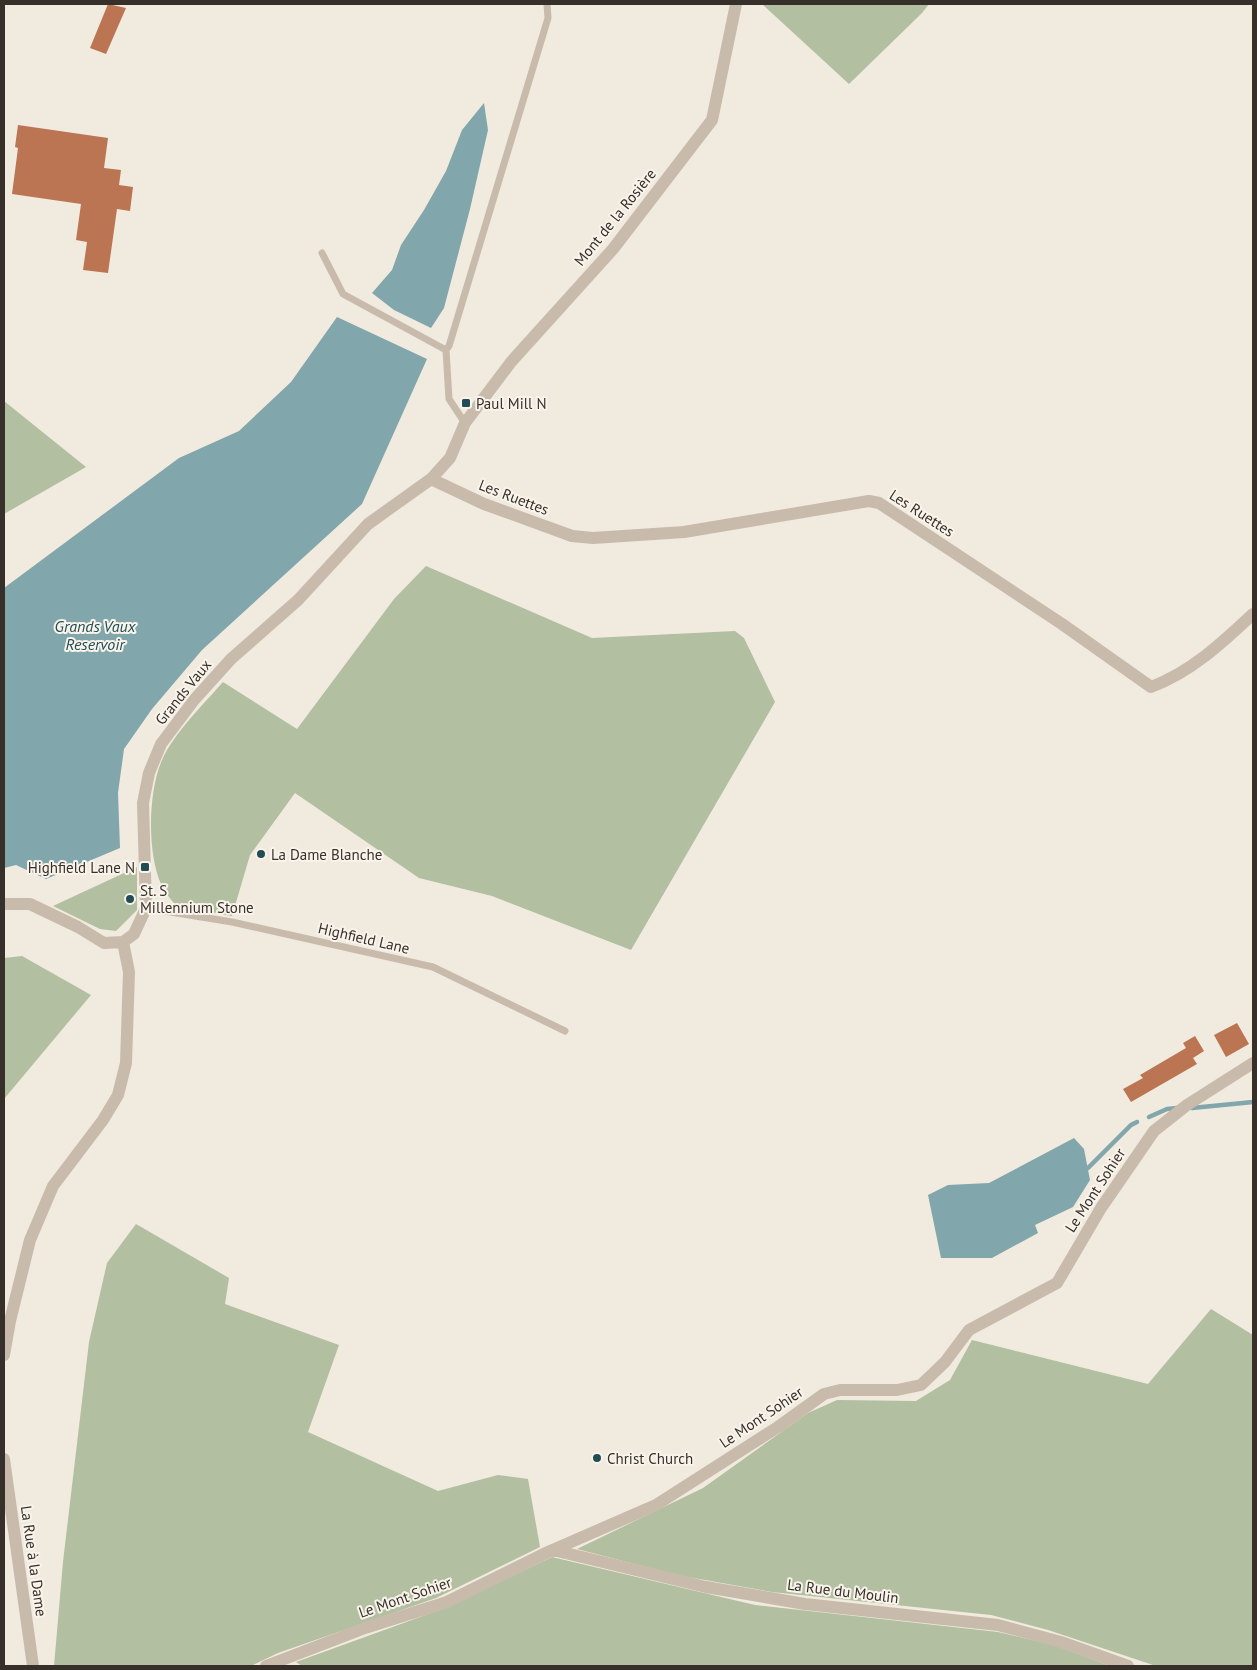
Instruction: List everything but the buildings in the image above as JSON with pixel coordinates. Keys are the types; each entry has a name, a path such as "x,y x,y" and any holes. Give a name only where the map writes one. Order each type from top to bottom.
{"street":[{"name":"Mont de la Rosière","path":"465,423 511,362 613,249 712,120 736,4"},
{"name":"Grands Vaux","path":"123,942 134,934 146,908 143,804 149,773 161,744 194,700 231,659 298,600 368,524 432,479 450,458 465,423"},
{"name":"Les Ruettes","path":"432,479 484,504 572,536 593,538 684,532 869,501 879,503 1062,624 1151,687 1165,682 1214,651 1253,614"},
{"path":"4,904 30,904 78,927 104,943 123,942 128,972 126,1062 118,1095 103,1120 53,1186 30,1240 10,1321 4,1356"},
{"name":"Le Mont Sohier","path":"266,1666 365,1628 447,1602 553,1550 656,1505 778,1427 824,1394 840,1390 897,1390 921,1385 945,1362 969,1330 1057,1283 1101,1208 1154,1130 1187,1105 1253,1062"},
{"name":"La Rue à la Dame","path":"4,1459 33,1666"},
{"name":"La Rue du Moulin","path":"553,1550 733,1592 805,1604 998,1625 1061,1642 1128,1666"}],"lane":[{"path":"465,423 449,399 446,350 450,346 548,18 547,4"},
{"path":"322,253 343,294 446,350"},
{"name":"Highfield Lane","path":"146,908 232,922 432,968 565,1030"}],"green space":[{"path":"762,4 929,4 849,84"},
{"path":"4,401 86,467 4,514"},
{"path":"426,566 592,638 735,631 744,638 775,702 631,950 492,896 419,878 295,793 250,855 232,916 176,906 162,887 156,871 151,839 154,788 157,773 167,750 190,720 223,682 297,729 394,599"},
{"path":"137,867 137,910 116,931 100,929 53,906"},
{"path":"22,956 91,995 4,1099 4,958"},
{"path":"136,1224 229,1278 225,1304 339,1345 308,1432 438,1491 498,1475 528,1479 540,1547 436,1598 278,1653 251,1666 54,1666 63,1562 89,1342 107,1263"},
{"path":"1211,1309 1253,1335 1253,1666 1156,1666 1048,1630 991,1615 772,1592 677,1575 577,1549 703,1488 808,1413 837,1400 916,1401 950,1380 972,1340 1148,1384"},
{"path":"552,1557 755,1605 998,1632 1057,1646 1110,1666 302,1666 296,1662 445,1608"}],"water":[{"path":"484,103 488,130 470,209 444,308 431,328 394,310 372,293 392,270 401,245 446,171 462,130"},
{"name":"Grands Vaux Reservoir","path":"337,317 427,359 362,504 202,650 152,709 124,749 118,793 120,848 46,879 16,865 4,868 4,588 179,458 239,431 291,382"},
{"path":"1074,1138 1084,1149 1090,1180 1073,1207 1035,1225 1038,1233 992,1258 941,1258 928,1195 948,1185 989,1183"}],"waterway":[{"path":"1192,1108 1253,1102"},
{"path":"1149,1117 1167,1109 1177,1108"},
{"path":"1088,1168 1131,1125 1137,1122"}],"place":[{"name":"Paul Mill N","path":"466,403"},
{"name":"La Dame Blanche","path":"261,854"},
{"name":"Highfield Lane N","path":"145,867"},
{"name":"St. S Millennium Stone","path":"130,899"},
{"name":"Christ Church","path":"597,1458"}]}
